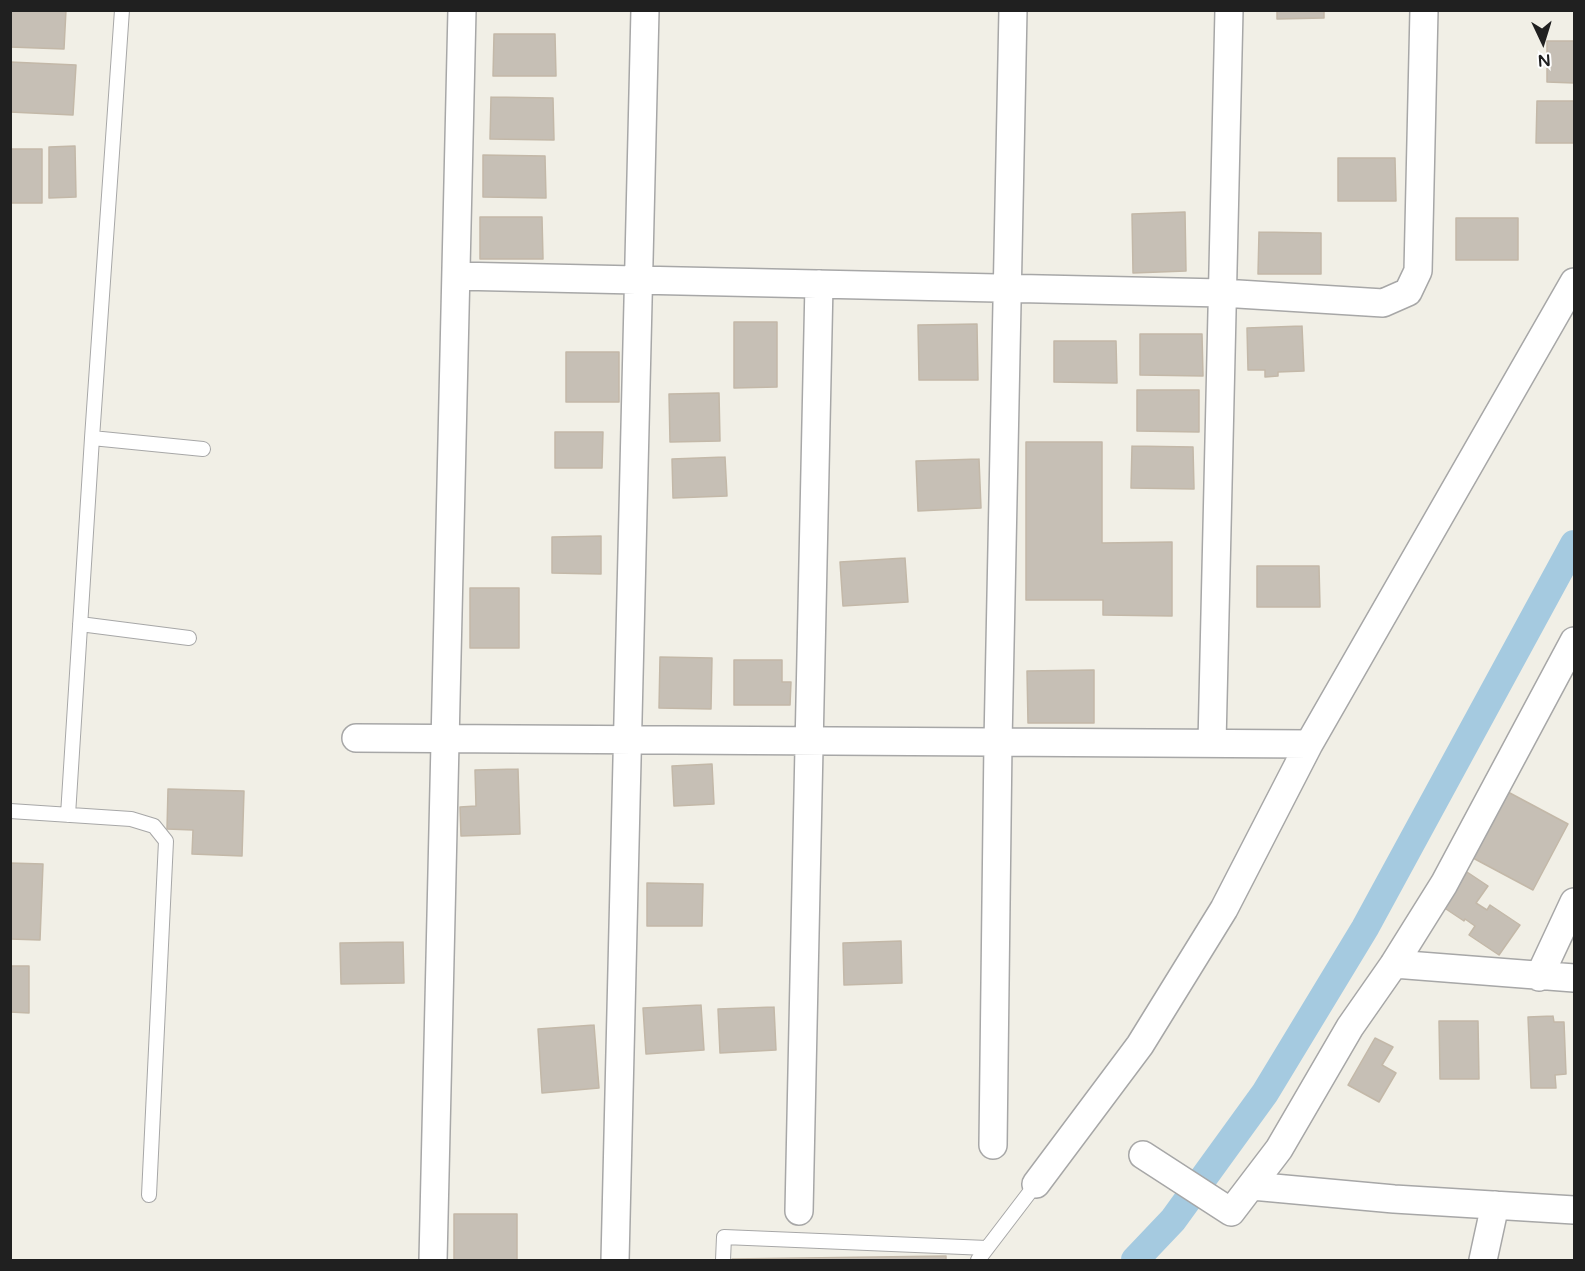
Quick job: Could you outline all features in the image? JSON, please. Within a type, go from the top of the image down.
[{"type":"street","points":[[434,1260],[462,10]]},
{"type":"street","points":[[615,1260],[645,10]]},
{"type":"street","points":[[993,1145],[998,742],[1013,10]]},
{"type":"street","points":[[1212,743],[1228,10]]},
{"type":"street","points":[[456,276],[1222,293],[1383,303],[1408,292],[1418,271],[1424,10]]},
{"type":"street","points":[[1036,1184],[1140,1045],[1218,918],[1309,744],[1575,282]]},
{"type":"street","points":[[799,1211],[819,284]]},
{"type":"street","points":[[1149,1159],[1231,1212],[1279,1149],[1350,1027],[1394,964],[1444,884],[1575,641]]},
{"type":"street","points":[[356,738],[1309,744]]},
{"type":"street","points":[[1539,977],[1575,903]]},
{"type":"street","points":[[1394,964],[1575,978]]},
{"type":"street","points":[[1252,1186],[1394,1199],[1575,1210]]},
{"type":"street","points":[[1483,1260],[1495,1205]]},
{"type":"lane","points":[[68,815],[122,10]]},
{"type":"lane","points":[[92,438],[202,449]]},
{"type":"lane","points":[[80,624],[189,638]]},
{"type":"lane","points":[[10,811],[131,819],[154,826],[166,841],[149,1195]]},
{"type":"lane","points":[[978,1260],[1036,1184]]},
{"type":"lane","points":[[723,1260],[724,1237],[987,1248]]},
{"type":"building","points":[[10,10],[66,10],[64,49],[10,47]]},
{"type":"building","points":[[1277,10],[1324,10],[1324,18],[1277,19]]},
{"type":"building","points":[[494,34],[555,34],[556,76],[493,76]]},
{"type":"building","points":[[1547,41],[1574,41],[1574,83],[1547,82]]},
{"type":"building","points":[[10,62],[76,65],[73,115],[10,112]]},
{"type":"building","points":[[491,97],[553,98],[554,140],[490,139]]},
{"type":"building","points":[[1537,101],[1574,101],[1574,143],[1536,143]]},
{"type":"building","points":[[75,146],[76,197],[49,198],[49,147]]},
{"type":"building","points":[[10,149],[42,149],[42,203],[10,203]]},
{"type":"building","points":[[483,155],[545,156],[546,198],[483,197]]},
{"type":"building","points":[[1338,158],[1395,158],[1396,201],[1338,201]]},
{"type":"building","points":[[1185,212],[1186,271],[1133,273],[1132,214]]},
{"type":"building","points":[[480,217],[542,217],[543,259],[480,259]]},
{"type":"building","points":[[1456,218],[1518,218],[1518,260],[1456,260]]},
{"type":"building","points":[[1259,232],[1321,233],[1321,274],[1258,274]]},
{"type":"building","points":[[734,322],[777,322],[777,387],[734,388]]},
{"type":"building","points":[[977,324],[978,380],[919,380],[918,325]]},
{"type":"building","points":[[1302,326],[1304,371],[1278,372],[1278,376],[1265,377],[1265,370],[1248,370],[1247,328]]},
{"type":"building","points":[[1140,334],[1202,334],[1203,376],[1140,375]]},
{"type":"building","points":[[1054,341],[1116,341],[1117,383],[1054,382]]},
{"type":"building","points":[[566,352],[619,352],[619,402],[566,402]]},
{"type":"building","points":[[1137,390],[1199,390],[1199,432],[1137,431]]},
{"type":"building","points":[[719,393],[720,441],[670,442],[669,394]]},
{"type":"building","points":[[555,432],[603,432],[602,468],[555,468]]},
{"type":"building","points":[[1026,442],[1102,442],[1102,543],[1172,542],[1172,616],[1103,615],[1103,600],[1026,600]]},
{"type":"building","points":[[1132,446],[1193,447],[1194,489],[1131,488]]},
{"type":"building","points":[[725,457],[727,496],[673,498],[672,459]]},
{"type":"building","points":[[979,459],[981,508],[918,511],[916,461]]},
{"type":"building","points":[[601,536],[601,574],[552,573],[552,537]]},
{"type":"building","points":[[905,558],[908,602],[843,606],[840,562]]},
{"type":"building","points":[[1257,566],[1319,566],[1320,607],[1257,607]]},
{"type":"building","points":[[470,588],[519,588],[519,648],[470,648]]},
{"type":"building","points":[[660,657],[712,658],[711,709],[659,708]]},
{"type":"building","points":[[734,660],[782,660],[782,682],[791,682],[790,705],[734,705]]},
{"type":"building","points":[[1094,670],[1094,723],[1028,723],[1027,671]]},
{"type":"building","points":[[712,764],[714,804],[674,806],[672,766]]},
{"type":"building","points":[[518,769],[520,834],[461,836],[460,807],[476,806],[475,770]]},
{"type":"building","points":[[168,789],[244,791],[242,856],[192,854],[193,830],[167,829]]},
{"type":"building","points":[[1508,792],[1568,824],[1533,890],[1473,858]]},
{"type":"building","points":[[10,863],[43,864],[40,940],[10,939]]},
{"type":"building","points":[[1467,872],[1488,886],[1476,903],[1487,910],[1490,905],[1520,925],[1499,955],[1469,935],[1475,926],[1443,907]]},
{"type":"building","points":[[647,883],[703,884],[702,926],[647,926]]},
{"type":"building","points":[[901,941],[902,983],[844,985],[843,943]]},
{"type":"building","points":[[403,942],[404,983],[341,984],[340,943]]},
{"type":"building","points":[[10,966],[29,966],[29,1013],[10,1012]]},
{"type":"building","points":[[701,1005],[704,1050],[646,1054],[643,1008]]},
{"type":"building","points":[[774,1007],[776,1050],[720,1053],[718,1009]]},
{"type":"building","points":[[1553,1016],[1554,1022],[1564,1022],[1566,1074],[1555,1075],[1556,1088],[1531,1088],[1528,1017]]},
{"type":"building","points":[[1439,1021],[1478,1021],[1479,1079],[1440,1079]]},
{"type":"building","points":[[594,1025],[599,1088],[542,1093],[538,1029]]},
{"type":"building","points":[[1375,1038],[1393,1047],[1382,1065],[1396,1073],[1379,1102],[1348,1085]]},
{"type":"building","points":[[454,1214],[517,1214],[517,1260],[454,1260]]},
{"type":"building","points":[[946,1256],[946,1260],[732,1260],[732,1259]]},
{"type":"waterway","points":[[1135,1260],[1173,1220],[1265,1093],[1365,928],[1574,544]]}]
